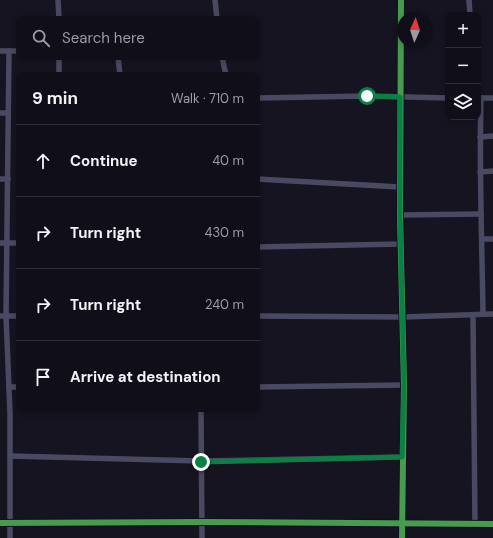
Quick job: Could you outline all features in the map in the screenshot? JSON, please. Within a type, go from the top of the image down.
[{"type":"street","points":[[58,0],[59,16]]},
{"type":"street","points":[[215,0],[217,16]]},
{"type":"street","points":[[401,0],[400,215],[404,385],[402,538]]},
{"type":"street","points":[[469,0],[470,12]]},
{"type":"street","points":[[0,51],[16,51]]},
{"type":"street","points":[[9,51],[8,243],[3,316],[9,387],[10,538]]},
{"type":"street","points":[[59,60],[59,72]]},
{"type":"street","points":[[118,60],[120,72]]},
{"type":"street","points":[[223,60],[225,72]]},
{"type":"street","points":[[260,98],[367,96],[445,98]]},
{"type":"street","points":[[481,98],[493,98]]},
{"type":"street","points":[[0,113],[8,113]]},
{"type":"street","points":[[480,120],[484,314]]},
{"type":"street","points":[[480,137],[493,136]]},
{"type":"street","points":[[480,172],[493,171]]},
{"type":"street","points":[[0,179],[8,179]]},
{"type":"street","points":[[260,179],[400,187]]},
{"type":"street","points":[[400,215],[481,214]]},
{"type":"street","points":[[482,239],[493,239]]},
{"type":"street","points":[[0,243],[16,243]]},
{"type":"street","points":[[260,247],[401,244]]},
{"type":"street","points":[[260,316],[403,317],[493,314]]},
{"type":"street","points":[[473,315],[475,524]]},
{"type":"street","points":[[3,316],[16,316]]},
{"type":"street","points":[[260,387],[404,385]]},
{"type":"street","points":[[9,387],[16,387]]},
{"type":"street","points":[[200,412],[202,538]]},
{"type":"street","points":[[10,456],[201,462],[402,457]]},
{"type":"street","points":[[0,523],[202,522],[493,524]]},
{"type":"cycle path","points":[[401,0],[400,215],[404,385],[402,538]]},
{"type":"cycle path","points":[[0,523],[202,522],[493,524]]},
{"type":"route","points":[[201,462],[402,457],[404,385],[400,215],[400,97],[367,96]]}]
